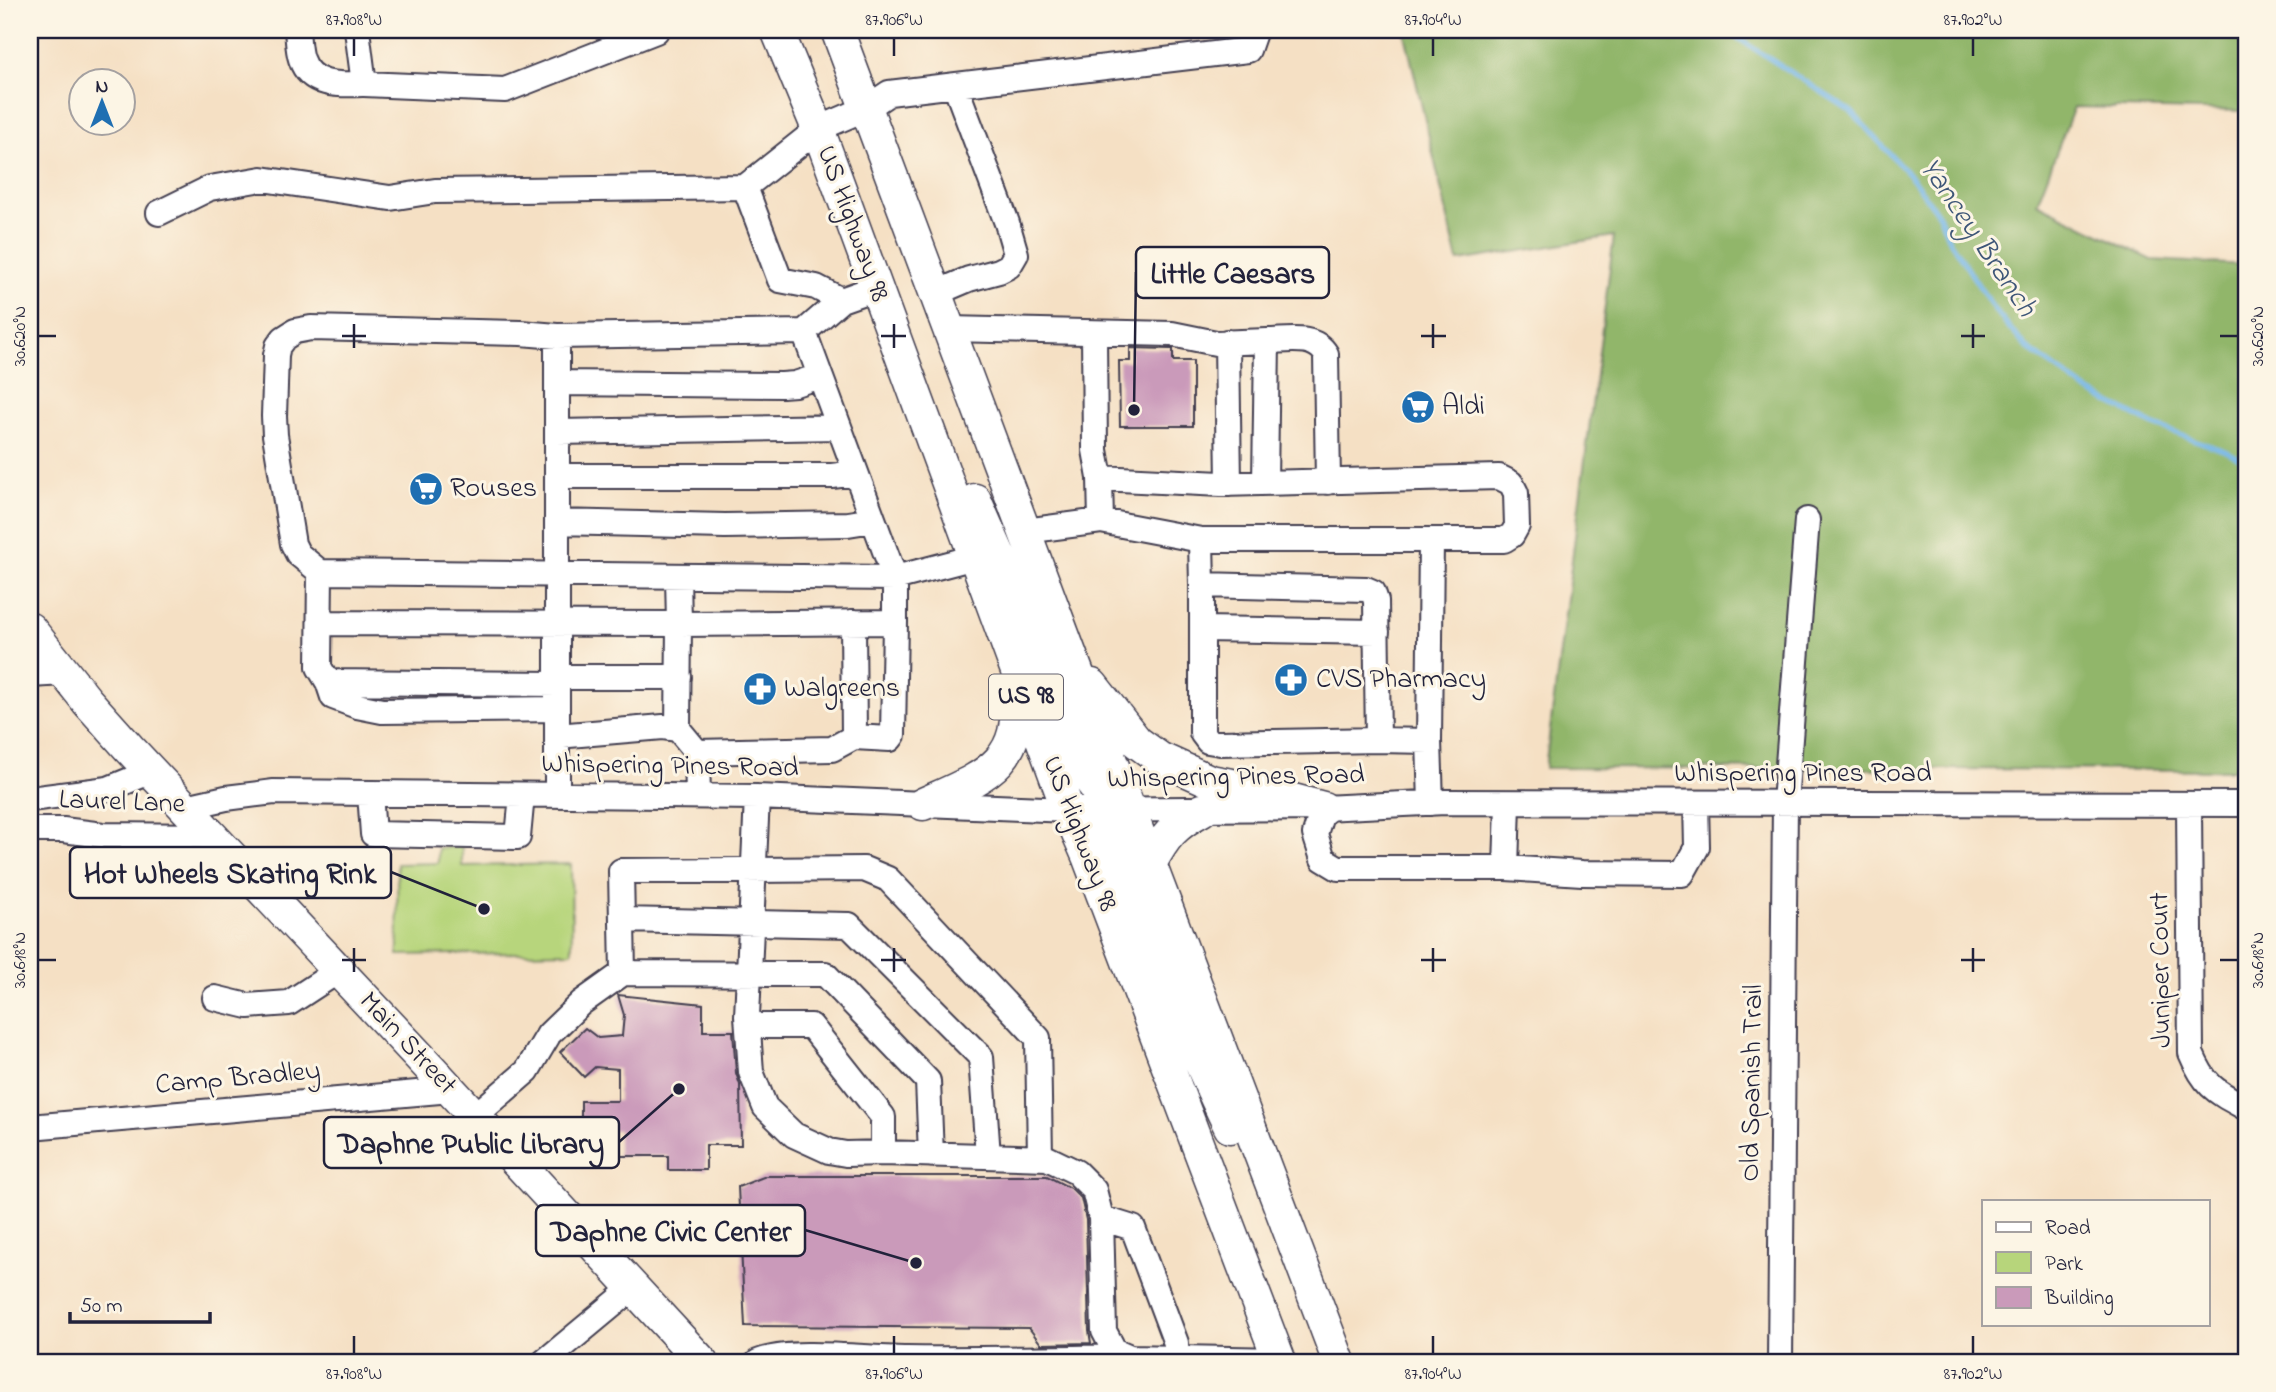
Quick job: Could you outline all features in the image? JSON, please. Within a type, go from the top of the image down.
[{"type":"main road","name":"US Highway 98","points":[[837,30],[1339,1362]]},
{"type":"main road","name":"US Highway 98","points":[[775,31],[818,129],[1068,810],[1088,856],[1280,1361]]},
{"type":"main road","points":[[911,386],[964,475],[1028,621],[1080,766],[1101,795],[1129,810]]},
{"type":"main road","name":"Main Street","points":[[30,628],[95,710],[702,1362]]},
{"type":"main road","points":[[923,804],[970,783],[991,769],[1014,737],[1018,715],[1009,650]]},
{"type":"main road","points":[[1073,661],[1137,742],[1159,758],[1210,781],[1323,808]]},
{"type":"main road","points":[[1068,810],[1091,818],[1106,831],[1117,848],[1171,995],[1202,1070],[1251,1172],[1298,1255]]},
{"type":"main road","points":[[1150,864],[1164,838],[1180,822],[1202,810]]},
{"type":"street","points":[[297,30],[301,59],[309,72],[320,82],[505,90],[618,37],[657,30]]},
{"type":"street","points":[[357,30],[365,84]]},
{"type":"street","points":[[159,213],[210,188],[262,178],[390,198],[435,191],[745,187],[818,129],[867,108],[889,93],[1248,50],[1255,30]]},
{"type":"street","points":[[936,293],[969,279],[999,271],[1009,266],[1016,254],[955,85]]},
{"type":"street","points":[[745,187],[780,280],[816,287],[841,300]]},
{"type":"street","points":[[875,288],[841,300],[804,332],[557,336],[311,328],[295,331],[284,338],[276,355],[274,416],[289,530],[298,554],[320,572],[895,578],[975,557]]},
{"type":"street","points":[[949,329],[1172,334],[1216,343],[1312,341],[1321,346],[1326,354],[1328,481]]},
{"type":"street","points":[[698,752],[832,749],[854,737],[883,740],[890,739],[893,735],[895,578],[804,332]]},
{"type":"street","points":[[1094,333],[1095,450],[1100,478],[1101,522]]},
{"type":"street","points":[[557,336],[557,795]]},
{"type":"street","points":[[1265,483],[1267,341]]},
{"type":"street","points":[[1227,342],[1229,484]]},
{"type":"street","points":[[557,383],[782,385],[820,376]]},
{"type":"street","points":[[557,432],[839,427]]},
{"type":"street","points":[[557,476],[832,476],[856,473]]},
{"type":"street","points":[[1024,531],[1101,522],[1201,540],[1504,540],[1512,535],[1517,526],[1516,493],[1511,483],[1499,477],[1229,484],[1100,478]]},
{"type":"street","points":[[557,522],[725,526],[848,524],[873,520]]},
{"type":"street","name":"Old Spanish Trail","points":[[1780,1362],[1785,803],[1807,520]]},
{"type":"street","points":[[1201,540],[1202,733],[1208,741],[1429,741]]},
{"type":"street","points":[[1431,540],[1431,803]]},
{"type":"street","points":[[320,572],[319,667],[333,697],[382,711],[557,709]]},
{"type":"street","points":[[678,576],[678,729]]},
{"type":"street","points":[[1202,585],[1366,589],[1373,592],[1376,601],[1378,740]]},
{"type":"street","points":[[853,622],[854,737]]},
{"type":"street","points":[[320,624],[895,622]]},
{"type":"street","points":[[1202,629],[1377,632]]},
{"type":"street","points":[[30,675],[65,673]]},
{"type":"street","points":[[328,682],[557,681],[679,677]]},
{"type":"street","points":[[557,736],[663,727],[678,729],[698,752],[698,796]]},
{"type":"street","points":[[30,799],[108,789],[152,771]]},
{"type":"street","name":"Whispering Pines Road","points":[[186,807],[226,798],[274,792],[757,797],[1068,810],[1323,808],[1431,803],[2246,804]]},
{"type":"street","points":[[370,793],[373,834],[518,837],[522,795]]},
{"type":"street","points":[[757,797],[747,1016],[751,1072],[765,1107],[794,1135],[829,1151],[846,1154],[1040,1157],[1076,1172],[1094,1190],[1101,1217],[1104,1331],[1114,1350],[1132,1357]]},
{"type":"street","points":[[1506,868],[1508,803]]},
{"type":"street","points":[[1323,808],[1315,834],[1323,859],[1338,868],[1506,868],[1582,873],[1682,874],[1697,846],[1696,803]]},
{"type":"street","name":"Juniper Court","points":[[2189,805],[2191,1053],[2199,1073],[2213,1090],[2246,1108]]},
{"type":"street","name":"Laurel Lane","points":[[30,830],[63,830],[103,835],[212,836]]},
{"type":"street","points":[[623,973],[621,871],[864,869],[888,879],[1038,1038],[1040,1157]]},
{"type":"street","points":[[622,920],[849,925],[981,1058],[988,1156]]},
{"type":"street","points":[[215,998],[248,1006],[289,1003],[338,971]]},
{"type":"street","points":[[475,1116],[527,1071],[548,1034],[581,1003],[623,973],[825,974],[928,1081],[931,1154]]},
{"type":"street","points":[[747,1016],[754,1026],[811,1026],[883,1117],[883,1153]]},
{"type":"street","name":"Camp Bradley","points":[[30,1127],[451,1090]]},
{"type":"street","points":[[1101,1217],[1133,1228],[1177,1343],[1177,1358]]},
{"type":"street","points":[[544,1362],[633,1288]]},
{"type":"street","points":[[758,1362],[801,1356],[905,1359],[1132,1357],[1280,1361]]},
{"type":"green space","points":[[1404,30],[2246,30],[2246,111],[2074,107],[2037,203],[2152,260],[2246,265],[2246,770],[1545,768],[1614,236],[1458,261]]},
{"type":"green space","points":[[462,847],[462,866],[571,864],[572,952],[398,955],[397,864],[438,863],[438,848]]},
{"type":"building","points":[[1130,348],[1173,349],[1173,361],[1193,361],[1193,426],[1120,426],[1119,361],[1130,361]]},
{"type":"building","points":[[618,995],[703,1004],[703,1031],[733,1031],[736,1073],[740,1085],[741,1145],[706,1145],[706,1170],[668,1170],[668,1156],[618,1156],[618,1130],[581,1130],[581,1101],[618,1101],[618,1069],[595,1067],[584,1077],[560,1052],[585,1028],[598,1038],[622,1036],[624,1015]]},
{"type":"building","points":[[766,1176],[1047,1176],[1072,1189],[1081,1198],[1086,1220],[1091,1343],[1041,1344],[1029,1328],[745,1326],[738,1187]]},
{"type":"waterway","name":"Yancey Branch","points":[[1725,30],[1851,111],[1913,179],[1940,217],[1948,238],[1995,311],[2026,347],[2086,390],[2153,425],[2228,452],[2246,462]]},
{"type":"place","name":"Aldi","points":[[1418,407]]},
{"type":"place","name":"Little Caesars","points":[[1134,410]]},
{"type":"place","name":"Rouses","points":[[426,489]]},
{"type":"place","name":"CVS Pharmacy","points":[[1291,680]]},
{"type":"place","name":"Walgreens","points":[[760,689]]},
{"type":"place","name":"Hot Wheels Skating Rink","points":[[484,909]]},
{"type":"place","name":"Daphne Public Library","points":[[679,1089]]},
{"type":"place","name":"Daphne Civic Center","points":[[916,1263]]}]
